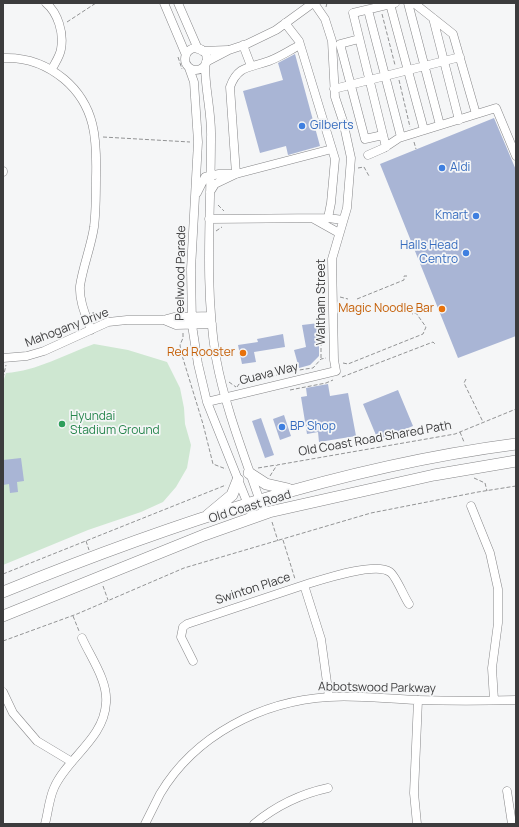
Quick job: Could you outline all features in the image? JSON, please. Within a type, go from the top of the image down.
[{"type":"highway","name":"Old Coast Road","points":[[3,592],[92,558],[205,518],[323,481],[433,456],[516,444]]},
{"type":"highway","name":"Old Coast Road","points":[[3,616],[259,515],[434,475],[516,461]]},
{"type":"highway","points":[[253,472],[266,484],[276,488],[293,490]]},
{"type":"highway","points":[[205,518],[232,495],[238,480]]},
{"type":"street","points":[[46,3],[53,8],[60,25],[62,50],[52,69]]},
{"type":"street","points":[[164,3],[186,55],[185,61],[189,68],[199,70],[229,50],[263,37],[286,23],[313,3]]},
{"type":"street","points":[[178,3],[200,50],[206,55],[206,64]]},
{"type":"street","name":"Waltham Street","points":[[313,3],[325,19],[332,41],[334,89],[350,150],[349,194],[332,259],[338,374]]},
{"type":"street","points":[[408,3],[440,125]]},
{"type":"street","points":[[414,3],[453,34],[476,114]]},
{"type":"street","points":[[386,147],[353,13],[392,4],[424,130]]},
{"type":"street","points":[[368,10],[401,137]]},
{"type":"street","points":[[433,18],[459,120]]},
{"type":"street","points":[[286,23],[300,45],[335,158],[331,203],[328,218]]},
{"type":"street","points":[[359,39],[340,44],[365,139],[383,135]]},
{"type":"street","points":[[243,45],[251,66]]},
{"type":"street","points":[[236,174],[230,86],[234,76],[246,67],[269,60],[300,45]]},
{"type":"street","points":[[186,55],[191,50],[229,50]]},
{"type":"street","points":[[3,58],[17,57],[52,69],[71,84],[84,101],[93,124],[96,137],[96,192],[94,227],[80,287],[81,299],[91,330]]},
{"type":"street","points":[[334,89],[460,57]]},
{"type":"street","name":"Peelwood Parade","points":[[206,64],[205,80],[212,136],[209,269],[216,358],[225,398],[253,472],[254,502]]},
{"type":"street","name":"Peelwood Parade","points":[[189,68],[194,82],[198,142],[191,321],[198,364],[207,402],[238,480],[254,502],[259,515]]},
{"type":"street","points":[[368,155],[386,147],[401,137],[496,108],[516,156]]},
{"type":"street","points":[[210,193],[215,184],[236,174],[332,149]]},
{"type":"street","points":[[195,199],[205,177],[226,173],[236,174]]},
{"type":"street","points":[[313,218],[339,233]]},
{"type":"street","points":[[209,219],[328,218],[343,220]]},
{"type":"street","name":"Mahogany Drive","points":[[6,360],[44,351],[108,322],[127,320],[163,320],[176,325],[191,321],[212,320]]},
{"type":"street","name":"Guava Way","points":[[207,402],[338,374]]},
{"type":"street","points":[[471,506],[490,553],[498,589],[498,623],[492,668],[494,700]]},
{"type":"street","points":[[300,586],[356,571],[386,570],[392,573],[408,604]]},
{"type":"street","name":"Swinton Place","points":[[193,661],[181,637],[183,627],[187,624],[300,586],[321,639],[329,696]]},
{"type":"street","points":[[45,824],[54,788],[72,762],[89,743],[101,722],[106,703],[102,679],[82,638]]},
{"type":"street","points":[[3,692],[13,713],[37,741],[72,762]]},
{"type":"street","name":"Abbotswood Parkway","points":[[145,824],[161,793],[187,760],[214,736],[248,716],[282,703],[329,696],[418,700],[516,700]]},
{"type":"street","points":[[417,824],[414,793],[418,700]]},
{"type":"street","points":[[254,824],[269,812],[286,802],[311,792],[328,788]]},
{"type":"street","points":[[507,791],[512,824]]},
{"type":"path","points":[[60,25],[70,21],[96,3]]},
{"type":"path","points":[[96,137],[192,142]]},
{"type":"path","points":[[357,299],[404,280],[404,276],[407,276]]},
{"type":"path","points":[[336,297],[348,298]]},
{"type":"path","points":[[412,314],[416,313],[426,327]]},
{"type":"path","points":[[321,323],[321,358]]},
{"type":"path","points":[[338,374],[433,342],[435,344]]},
{"type":"path","points":[[3,378],[6,360]]},
{"type":"path","points":[[290,390],[326,383],[335,379]]},
{"type":"path","points":[[466,379],[464,383],[484,422]]},
{"type":"path","name":"Old Coast Road Shared Path","points":[[253,472],[256,468],[455,434],[516,409]]},
{"type":"path","points":[[270,477],[277,465]]},
{"type":"path","points":[[3,641],[143,587],[184,568],[371,513],[516,486]]},
{"type":"path","points":[[3,574],[221,487]]},
{"type":"path","points":[[283,540],[300,586]]},
{"type":"path","points":[[72,615],[82,638]]},
{"type":"green space","points":[[94,344],[128,350],[167,362],[180,388],[184,408],[185,424],[191,445],[187,468],[176,487],[163,502],[141,512],[88,530],[3,565],[3,382],[6,373],[18,372],[40,366]]},
{"type":"building","points":[[295,54],[320,146],[288,155],[286,146],[260,153],[243,91],[283,80],[278,63]]},
{"type":"building","name":"Halls Head Centro","points":[[494,118],[516,170],[516,336],[458,358],[380,164]]},
{"type":"building","points":[[319,323],[319,356],[310,365],[299,368],[294,350],[306,347],[302,325]]},
{"type":"building","points":[[283,334],[285,347],[254,352],[256,362],[242,364],[238,345],[258,342],[257,339]]},
{"type":"building","points":[[328,384],[330,396],[348,393],[356,436],[319,442],[318,432],[307,434],[301,397],[307,396],[306,388]]},
{"type":"building","points":[[398,390],[413,426],[378,440],[363,404]]},
{"type":"building","name":"BP Shop","points":[[284,415],[291,436],[280,440],[273,419]]},
{"type":"building","points":[[261,418],[274,455],[265,458],[252,421]]},
{"type":"building","points":[[21,458],[24,481],[17,482],[18,492],[10,493],[9,484],[3,485],[3,460]]},
{"type":"place","name":"Gilberts","points":[[302,126]]},
{"type":"place","name":"Aldi","points":[[442,168]]},
{"type":"place","name":"Kmart","points":[[476,216]]},
{"type":"place","name":"Halls Head Centro","points":[[466,253]]},
{"type":"place","name":"Magic Noodle Bar","points":[[442,309]]},
{"type":"place","name":"Red Rooster","points":[[243,353]]},
{"type":"place","name":"Hyundai Stadium Ground","points":[[62,424]]},
{"type":"place","name":"BP Shop","points":[[282,427]]}]
